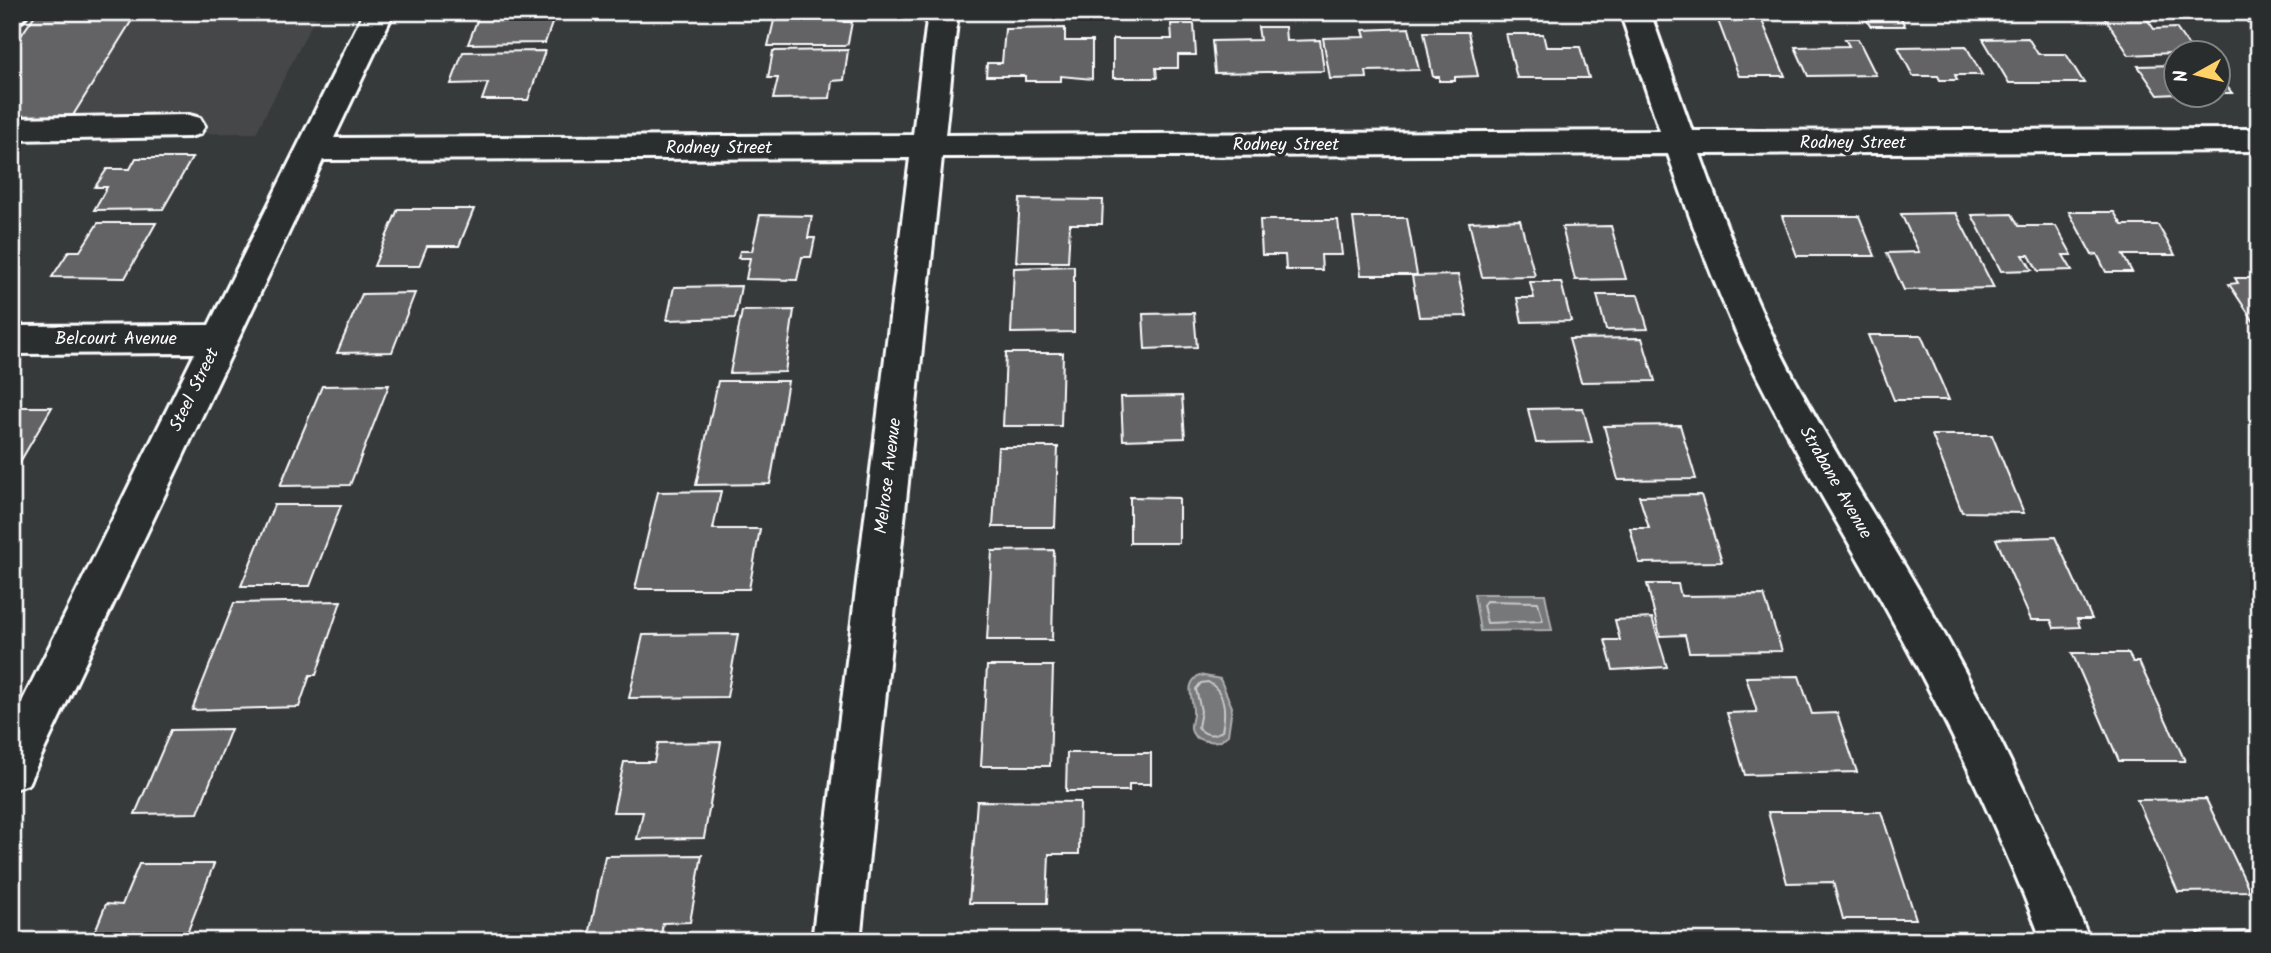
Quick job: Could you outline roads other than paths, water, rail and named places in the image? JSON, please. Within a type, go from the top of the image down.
[{"type":"street","name":"Steel Street","points":[[12,769],[379,12]]},
{"type":"street","name":"Melrose Avenue","points":[[836,941],[943,12]]},
{"type":"street","name":"Strabane Avenue","points":[[1635,12],[1723,261],[1764,354],[1816,453],[1912,617],[1968,723],[2011,811],[2066,941]]},
{"type":"street","points":[[12,129],[189,126]]},
{"type":"street","name":"Rodney Street","points":[[313,149],[2259,140]]},
{"type":"street","name":"Belcourt Avenue","points":[[12,340],[220,339]]},
{"type":"water","points":[[1474,594],[1545,594],[1552,630],[1480,631]]},
{"type":"water","points":[[1199,675],[1220,679],[1232,707],[1228,735],[1220,741],[1199,739],[1192,733],[1190,692],[1194,679]]}]
